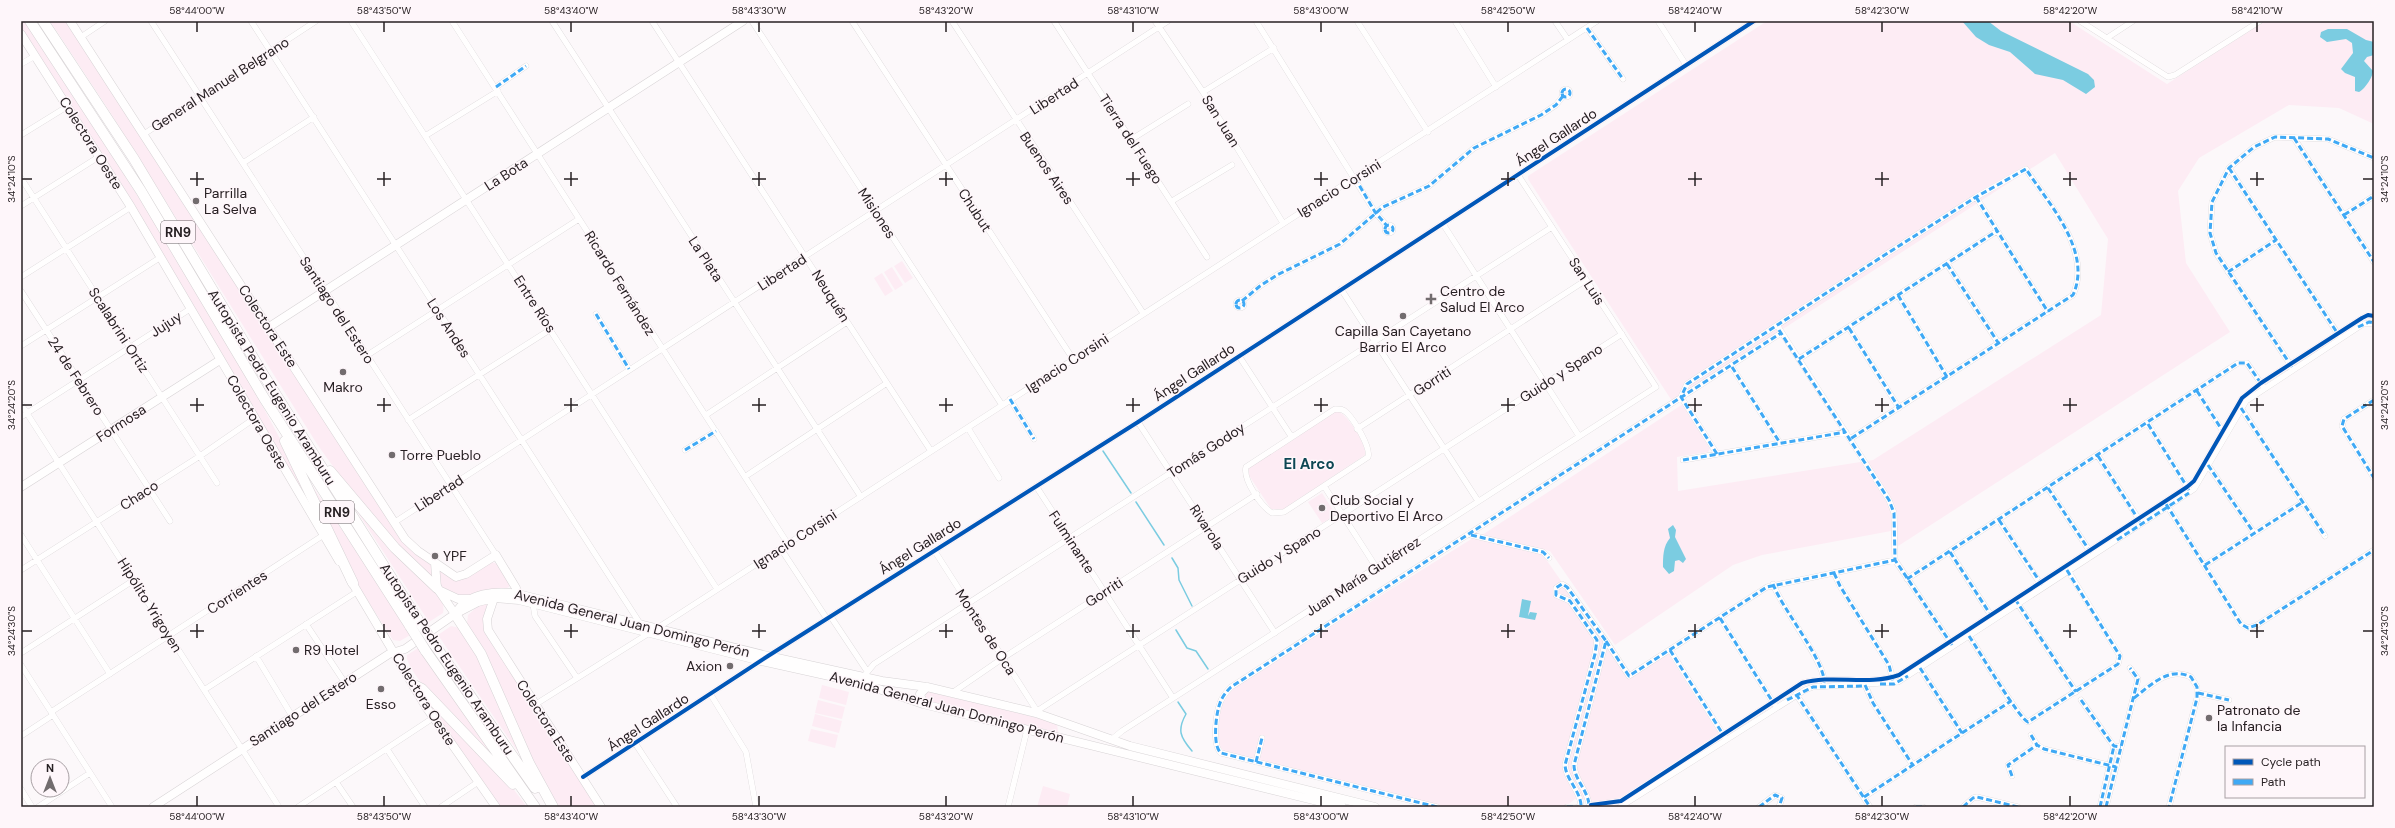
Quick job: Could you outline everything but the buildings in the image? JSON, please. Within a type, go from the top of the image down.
[{"type":"highway","name":"Autopista Pedro Eugenio Aramburu","points":[[30,21],[141,191],[264,398],[430,647],[534,807]]},
{"type":"highway","name":"Autopista Pedro Eugenio Aramburu","points":[[43,21],[134,159],[308,445],[414,623]]},
{"type":"highway","points":[[264,398],[355,587]]},
{"type":"highway","points":[[308,445],[395,548],[437,588]]},
{"type":"highway","points":[[455,614],[483,659],[529,763],[553,807]]},
{"type":"highway","name":"Autopista Pedro Eugenio Aramburu","points":[[430,647],[549,807]]},
{"type":"highway","points":[[414,686],[422,689],[515,787],[531,807]]},
{"type":"street","name":"Colectora Este","points":[[70,21],[409,543],[434,563],[456,577],[466,574],[496,555]]},
{"type":"street","points":[[81,37],[105,21]]},
{"type":"street","name":"Santiago del Estero","points":[[151,21],[244,163],[366,356],[496,555],[517,597]]},
{"type":"street","name":"Los Andes","points":[[251,21],[314,117],[395,246],[480,374],[641,625],[648,633]]},
{"type":"street","name":"General Manuel Belgrano","points":[[144,134],[316,21]]},
{"type":"street","name":"Entre Ríos","points":[[351,21],[551,329],[717,589]]},
{"type":"street","name":"Ricardo Fernández","points":[[452,21],[746,476],[788,544]]},
{"type":"street","name":"La Plata","points":[[552,21],[862,496]]},
{"type":"street","name":"Neuquén","points":[[652,21],[806,256],[931,452]]},
{"type":"street","name":"La Bota","points":[[268,327],[744,21]]},
{"type":"street","name":"Misiones","points":[[752,21],[1002,405]]},
{"type":"street","name":"Chubut","points":[[852,21],[1073,360]]},
{"type":"street","name":"Buenos Aires","points":[[952,21],[1143,313]]},
{"type":"street","name":"Tierra del Fuego","points":[[1054,21],[1132,139],[1207,257]]},
{"type":"street","name":"San Juan","points":[[1155,21],[1203,92],[1283,224]]},
{"type":"street","name":"Libertad","points":[[395,522],[629,368],[1016,121],[1168,21]]},
{"type":"street","points":[[1256,21],[1375,212],[1387,226]]},
{"type":"street","points":[[1356,21],[1428,132]]},
{"type":"street","points":[[1454,21],[1496,87]]},
{"type":"street","points":[[1555,21],[1568,40]]},
{"type":"street","name":"Ignacio Corsini","points":[[536,704],[781,549],[1143,313],[1428,132],[1598,21]]},
{"type":"street","points":[[1658,21],[1686,65]]},
{"type":"street","name":"Ángel Gallardo","points":[[582,777],[934,550],[1138,422],[1754,21]]},
{"type":"street","points":[[2080,21],[2168,77],[2175,75],[2257,22]]},
{"type":"street","points":[[2107,38],[2134,21]]},
{"type":"street","points":[[1587,28],[1624,79]]},
{"type":"street","name":"Colectora Oeste","points":[[21,34],[100,156],[131,207],[255,418],[322,536],[355,587],[433,718],[496,807]]},
{"type":"street","points":[[1203,92],[1274,48]]},
{"type":"street","points":[[21,64],[35,56]]},
{"type":"street","points":[[425,136],[497,89],[526,66]]},
{"type":"street","points":[[1242,301],[1260,286],[1277,275],[1340,244],[1375,212],[1429,186],[1466,153],[1541,116],[1556,105],[1563,96]]},
{"type":"street","points":[[1132,139],[1188,104]]},
{"type":"street","points":[[21,135],[68,106]]},
{"type":"street","points":[[244,163],[314,117]]},
{"type":"street","points":[[2292,367],[2216,253],[2210,233],[2212,202],[2229,168],[2243,154],[2275,137],[2334,140],[2374,158]]},
{"type":"street","points":[[2294,138],[2374,262]]},
{"type":"street","points":[[21,206],[100,156]]},
{"type":"street","points":[[1172,201],[1232,165]]},
{"type":"street","points":[[2229,168],[2338,334]]},
{"type":"street","points":[[1717,454],[1682,399],[1682,394],[1687,384],[1976,197],[2026,169],[2069,236],[2077,258],[2075,290],[2068,299],[1850,439]]},
{"type":"street","name":"San Luis","points":[[1518,175],[1656,387]]},
{"type":"street","name":"Scalabrini Ortiz","points":[[21,178],[217,483]]},
{"type":"street","points":[[2344,215],[2374,196]]},
{"type":"street","points":[[1976,197],[2048,312]]},
{"type":"street","points":[[21,277],[131,207]]},
{"type":"street","points":[[366,356],[579,218]]},
{"type":"street","points":[[1442,224],[1579,436]]},
{"type":"street","name":"Tomás Godoy","points":[[865,674],[874,664],[1552,227]]},
{"type":"street","points":[[1799,359],[1997,232]]},
{"type":"street","points":[[2228,272],[2276,240]]},
{"type":"street","points":[[21,346],[161,257]]},
{"type":"street","points":[[1947,264],[1999,344]]},
{"type":"street","name":"Gorriti","points":[[1357,429],[1410,396],[1586,280]]},
{"type":"street","points":[[1341,289],[1478,502]]},
{"type":"street","name":"24 de Febrero","points":[[21,291],[170,521]]},
{"type":"street","points":[[1898,295],[1948,377]]},
{"type":"street","name":"Jujuy","points":[[21,417],[190,309]]},
{"type":"street","points":[[596,314],[629,368]]},
{"type":"street","points":[[2189,490],[2222,430],[2242,398],[2292,367],[2372,322],[2373,314],[2362,318],[2292,367]]},
{"type":"street","points":[[706,415],[777,367],[848,322]]},
{"type":"street","points":[[1777,325],[1892,507],[1895,560],[1951,644]]},
{"type":"street","points":[[1849,328],[1899,408]]},
{"type":"street","points":[[408,420],[551,329]]},
{"type":"street","points":[[1437,807],[1221,753],[1217,748],[1218,708],[1231,687],[1732,367],[1781,333]]},
{"type":"street","name":"Guido y Spano","points":[[1037,712],[1622,334]]},
{"type":"street","points":[[1240,356],[1291,436]]},
{"type":"street","name":"Formosa","points":[[21,487],[220,360]]},
{"type":"street","points":[[1907,579],[2148,424],[2238,363],[2246,363],[2262,386]]},
{"type":"street","points":[[1732,367],[1780,443]]},
{"type":"street","points":[[746,476],[887,383]]},
{"type":"street","points":[[1620,807],[1726,739],[1802,683],[1825,680],[1893,680],[2189,490],[2208,465],[2241,408],[2262,386]]},
{"type":"street","name":"Juan María Gutiérrez","points":[[1111,740],[1122,731],[1656,387]]},
{"type":"street","points":[[2197,391],[2222,430]]},
{"type":"street","points":[[1010,399],[1034,439]]},
{"type":"street","points":[[2374,400],[2344,419],[2342,426],[2374,476]]},
{"type":"street","name":"Hipólito Yrigoyen","points":[[21,404],[280,807]]},
{"type":"street","points":[[2241,408],[2325,536]]},
{"type":"street","points":[[1335,409],[1342,409],[1347,413],[1357,429],[1368,445],[1368,457],[1324,486],[1277,514],[1269,511],[1247,478],[1246,467],[1291,436],[1335,409]]},
{"type":"street","name":"Chaco","points":[[21,570],[200,456],[255,418]]},
{"type":"street","name":"Rivarola","points":[[1138,422],[1274,633]]},
{"type":"street","points":[[2148,424],[2189,490]]},
{"type":"street","points":[[968,428],[999,478]]},
{"type":"street","points":[[685,450],[716,431]]},
{"type":"street","points":[[1683,460],[1846,432]]},
{"type":"street","points":[[2098,456],[2140,522]]},
{"type":"street","points":[[2208,465],[2254,533]]},
{"type":"street","name":"Fulminante","points":[[1036,486],[1173,698]]},
{"type":"street","points":[[1324,486],[1376,567]]},
{"type":"street","points":[[2048,488],[2091,553]]},
{"type":"street","name":"Gorriti","points":[[952,693],[1003,658],[1257,494]]},
{"type":"street","points":[[2205,565],[2302,502]]},
{"type":"street","points":[[2166,505],[2241,624],[2248,628],[2257,625],[2374,550]]},
{"type":"street","points":[[1999,520],[2042,585]]},
{"type":"street","points":[[21,535],[110,674]]},
{"type":"street","points":[[1470,535],[1543,552],[1550,558]]},
{"type":"street","name":"Corrientes","points":[[21,736],[110,674],[322,536]]},
{"type":"street","points":[[781,549],[829,618],[865,674]]},
{"type":"street","name":"Montes de Oca","points":[[934,550],[1037,712]]},
{"type":"street","points":[[1950,552],[1992,617]]},
{"type":"street","points":[[1578,806],[1580,798],[1569,778],[1565,765],[1595,654],[1597,640],[1570,601],[1565,598],[1558,597],[1556,592],[1557,586],[1562,584],[1567,587],[1629,676],[1772,584],[1895,560]]},
{"type":"street","points":[[434,563],[437,588],[455,614]]},
{"type":"street","points":[[1969,636],[2011,701],[2024,719],[2028,722],[2118,664],[2120,659],[2067,569]]},
{"type":"street","points":[[1834,573],[1840,586],[1889,665],[1893,680]]},
{"type":"street","points":[[21,653],[134,580]]},
{"type":"street","points":[[1772,584],[1782,604],[1822,668],[1825,680],[1824,687]]},
{"type":"street","points":[[204,690],[306,624],[355,587]]},
{"type":"street","points":[[437,588],[447,595],[458,599],[476,597]]},
{"type":"street","name":"Colectora Este","points":[[495,596],[487,619],[488,629],[491,635],[601,807]]},
{"type":"street","name":"Avenida General Juan Domingo Perón","points":[[455,614],[478,602],[495,596]]},
{"type":"street","name":"Avenida General Juan Domingo Perón","points":[[455,614],[459,608],[476,597],[517,597],[768,656],[928,687],[1037,712],[1111,740],[1375,807]]},
{"type":"street","name":"Avenida General Juan Domingo Perón","points":[[517,597],[533,604],[648,633],[761,661],[862,683],[923,704],[1056,736],[1322,805],[1342,807]]},
{"type":"street","points":[[2016,602],[2076,692]]},
{"type":"street","points":[[533,604],[535,616],[577,678]]},
{"type":"street","name":"Santiago del Estero","points":[[153,807],[344,683],[394,652],[405,649],[455,614]]},
{"type":"street","points":[[1567,807],[1591,805],[1608,806],[1621,801],[1723,734],[1774,704],[1813,687],[1865,686],[1893,680],[1920,668],[1951,644],[1969,636],[1992,617]]},
{"type":"street","points":[[1720,618],[1774,704]]},
{"type":"street","points":[[306,624],[344,683]]},
{"type":"street","points":[[1591,805],[1588,795],[1574,770],[1574,764],[1606,641]]},
{"type":"street","points":[[1670,650],[1726,739]]},
{"type":"street","points":[[256,656],[292,716]]},
{"type":"street","points":[[21,665],[112,807]]},
{"type":"street","points":[[1920,668],[1962,733]]},
{"type":"street","points":[[2130,668],[2138,679],[2149,686]]},
{"type":"street","points":[[2134,698],[2168,674],[2176,672],[2191,677],[2195,682],[2198,693],[2169,807]]},
{"type":"street","points":[[2100,807],[2113,766],[2121,748],[2138,679]]},
{"type":"street","points":[[1865,686],[1873,703],[1912,764]]},
{"type":"street","points":[[923,704],[920,694],[928,687]]},
{"type":"street","points":[[2198,693],[2229,700]]},
{"type":"street","points":[[1796,694],[1870,807]]},
{"type":"street","points":[[711,695],[746,752],[756,807]]},
{"type":"street","points":[[2082,700],[2114,746],[2113,766],[2106,807]]},
{"type":"street","points":[[1864,797],[1912,764],[2011,701]]},
{"type":"street","points":[[298,807],[433,718]]},
{"type":"street","points":[[1056,736],[1063,732],[1060,720]]},
{"type":"street","points":[[1008,807],[1027,730]]},
{"type":"street","points":[[2031,735],[2037,745],[2044,749],[2113,766]]},
{"type":"street","points":[[1256,762],[1262,738]]},
{"type":"street","points":[[635,743],[677,807]]},
{"type":"street","points":[[2012,776],[2008,765],[2037,745]]},
{"type":"street","points":[[2114,746],[2121,748]]},
{"type":"street","points":[[387,748],[425,807]]},
{"type":"street","points":[[38,807],[90,773]]},
{"type":"street","points":[[336,782],[353,807]]},
{"type":"street","points":[[441,807],[478,782]]},
{"type":"street","points":[[21,789],[32,807]]},
{"type":"street","points":[[1759,807],[1775,795],[1782,798],[1779,807]]},
{"type":"street","points":[[1963,807],[1973,798],[1977,797],[2018,807]]},
{"type":"street","points":[[1916,807],[1923,807]]},
{"type":"shaded area","points":[[21,21],[24,21],[81,108],[193,285],[271,421],[343,563],[61,90],[21,30]]},
{"type":"shaded area","points":[[50,21],[67,21],[404,543],[431,565],[435,581],[402,549],[372,516],[317,444],[110,112]]},
{"type":"shaded area","points":[[1767,21],[2069,21],[2167,84],[2265,21],[2374,21],[2374,124],[2339,108],[2289,105],[2199,158],[2178,191],[2186,263],[2230,332],[1892,550],[1891,531],[1762,555],[1733,565],[1615,645],[1550,551],[1482,535],[1683,404],[1711,447],[1708,452],[1677,457],[1678,491],[1873,460],[2101,315],[2108,239],[2055,153],[1672,401],[1528,179],[1528,176]]},
{"type":"shaded area","points":[[902,261],[913,278],[905,283],[894,266]]},
{"type":"shaded area","points":[[892,267],[903,285],[895,290],[884,272]]},
{"type":"shaded area","points":[[882,273],[893,291],[885,296],[874,278]]},
{"type":"shaded area","points":[[1337,411],[1346,417],[1356,430],[1363,445],[1365,455],[1284,509],[1271,509],[1248,474],[1248,467],[1329,414]]},
{"type":"shaded area","points":[[311,484],[412,634],[400,641],[393,640],[362,592],[310,485]]},
{"type":"shaded area","points":[[343,490],[429,584],[442,601],[444,609],[443,613],[429,622]]},
{"type":"shaded area","name":"Club Social y Deportivo El Arco","points":[[1322,493],[1336,515],[1322,523],[1308,502]]},
{"type":"shaded area","points":[[1473,538],[1543,555],[1629,678],[1668,653],[1719,733],[1620,798],[1607,802],[1575,799],[1565,807],[1445,807],[1224,751],[1221,748],[1218,732],[1219,716],[1225,700],[1234,687]]},
{"type":"shaded area","points":[[492,562],[497,564],[510,584],[509,587],[503,590],[476,596],[466,596],[449,593],[441,586],[440,571],[457,581]]},
{"type":"shaded area","points":[[486,603],[488,606],[484,622],[597,807],[559,807],[549,793],[467,624],[468,615],[480,604]]},
{"type":"shaded area","points":[[451,626],[460,628],[479,656],[524,761],[438,635]]},
{"type":"shaded area","points":[[420,647],[498,763],[445,710],[417,677],[409,664],[407,655]]},
{"type":"shaded area","points":[[822,685],[849,692],[846,705],[819,698]]},
{"type":"shaded area","points":[[931,691],[1057,723],[1058,732],[1056,733],[925,700],[926,694]]},
{"type":"shaded area","points":[[425,699],[506,779],[527,807],[500,807]]},
{"type":"shaded area","points":[[818,700],[845,707],[842,719],[815,713]]},
{"type":"shaded area","points":[[815,714],[842,721],[839,733],[812,726]]},
{"type":"shaded area","points":[[811,729],[838,735],[835,748],[808,741]]},
{"type":"shaded area","points":[[1043,786],[1070,794],[1067,807],[1037,807]]},
{"type":"water","points":[[1962,21],[1988,21],[2001,31],[2088,74],[2094,80],[2095,87],[2086,94],[2063,80],[2035,74],[2010,52],[1989,45],[1976,37]]},
{"type":"water","points":[[2328,29],[2347,29],[2366,40],[2374,42],[2374,55],[2367,57],[2364,61],[2373,71],[2373,74],[2366,86],[2359,92],[2355,91],[2355,77],[2345,73],[2341,69],[2353,53],[2352,43],[2346,39],[2327,42],[2320,37],[2321,32]]},
{"type":"water","points":[[1673,525],[1676,530],[1675,537],[1686,559],[1683,563],[1679,560],[1675,561],[1674,571],[1669,574],[1663,567],[1663,556],[1666,544],[1670,538],[1668,529]]},
{"type":"water","points":[[1522,599],[1531,601],[1528,616],[1530,612],[1537,613],[1535,620],[1519,617]]},
{"type":"waterway","points":[[1103,451],[1131,493]]},
{"type":"waterway","points":[[1136,502],[1164,545]]},
{"type":"waterway","points":[[1172,558],[1178,568],[1179,580],[1192,606]]},
{"type":"waterway","points":[[1176,630],[1187,648],[1196,651],[1208,669]]},
{"type":"waterway","points":[[1178,702],[1186,714],[1181,725],[1182,737],[1192,751]]},
{"type":"marked path","points":[[1587,28],[1623,79]]},
{"type":"marked path","points":[[496,87],[526,66]]},
{"type":"marked path","points":[[1566,89],[1569,90],[1570,93],[1569,96],[1566,97],[1563,96],[1562,93],[1563,90],[1566,89]]},
{"type":"marked path","points":[[1242,301],[1260,286],[1277,275],[1340,244],[1383,207],[1429,186],[1474,148],[1541,115],[1556,105],[1563,96]]},
{"type":"marked path","points":[[2292,367],[2216,253],[2210,233],[2212,202],[2229,168],[2254,147],[2275,137],[2328,139],[2374,158]]},
{"type":"marked path","points":[[2294,138],[2374,262]]},
{"type":"marked path","points":[[2229,168],[2338,334]]},
{"type":"marked path","points":[[1717,454],[1681,397],[1687,384],[1976,197],[2026,169],[2056,212],[2073,245],[2077,262],[2078,278],[2073,295],[1850,439]]},
{"type":"marked path","points":[[1355,178],[1375,212],[1387,226]]},
{"type":"marked path","points":[[2344,215],[2374,196]]},
{"type":"marked path","points":[[1976,197],[2048,312]]},
{"type":"marked path","points":[[1389,225],[1392,226],[1393,229],[1392,232],[1389,233],[1386,232],[1385,229],[1386,226],[1389,225]]},
{"type":"marked path","points":[[1799,359],[1997,231]]},
{"type":"marked path","points":[[2228,272],[2276,240]]},
{"type":"marked path","points":[[1947,264],[1999,344]]},
{"type":"marked path","points":[[1898,295],[1947,377]]},
{"type":"marked path","points":[[1240,300],[1243,301],[1244,304],[1243,307],[1240,308],[1237,307],[1236,304],[1237,301],[1240,300]]},
{"type":"marked path","points":[[596,314],[629,369]]},
{"type":"marked path","points":[[2358,327],[2369,322],[2374,323]]},
{"type":"marked path","points":[[1849,328],[1899,408]]},
{"type":"marked path","points":[[1779,330],[1889,500],[1894,513],[1895,560],[1952,645]]},
{"type":"marked path","points":[[1437,807],[1221,753],[1216,744],[1216,729],[1217,714],[1222,699],[1231,687],[1781,333]]},
{"type":"marked path","points":[[1907,579],[2238,363],[2247,363],[2262,385]]},
{"type":"marked path","points":[[1732,367],[1780,443]]},
{"type":"marked path","points":[[2197,391],[2222,430]]},
{"type":"marked path","points":[[1010,399],[1034,439]]},
{"type":"marked path","points":[[2374,400],[2344,419],[2342,426],[2374,478]]},
{"type":"marked path","points":[[2241,408],[2325,536]]},
{"type":"marked path","points":[[2148,424],[2189,490]]},
{"type":"marked path","points":[[685,450],[716,431]]},
{"type":"marked path","points":[[1683,460],[1846,432]]},
{"type":"marked path","points":[[2098,456],[2140,522]]},
{"type":"marked path","points":[[2208,465],[2254,533]]},
{"type":"marked path","points":[[2048,488],[2091,553]]},
{"type":"marked path","points":[[2117,540],[2189,493]]},
{"type":"marked path","points":[[2205,565],[2303,502]]},
{"type":"marked path","points":[[2166,504],[2241,624],[2248,628],[2257,625],[2374,550]]},
{"type":"marked path","points":[[1999,520],[2042,585]]},
{"type":"marked path","points":[[1471,535],[1543,552],[1549,558]]},
{"type":"marked path","points":[[1950,552],[1992,617]]},
{"type":"marked path","points":[[1606,641],[1629,676],[1767,587],[1895,560]]},
{"type":"marked path","points":[[1969,636],[2016,709],[2028,722],[2118,664],[2120,656],[2065,567]]},
{"type":"marked path","points":[[1834,573],[1840,586],[1889,665],[1893,681]]},
{"type":"marked path","points":[[1581,805],[1565,765],[1595,654],[1597,640],[1570,601],[1556,595],[1556,588],[1562,584],[1567,587],[1606,641],[1574,765],[1576,775],[1586,794],[1589,804]]},
{"type":"marked path","points":[[1773,584],[1818,662],[1823,674],[1824,683]]},
{"type":"marked path","points":[[2015,599],[2076,692]]},
{"type":"marked path","points":[[1720,618],[1774,704]]},
{"type":"marked path","points":[[1670,650],[1724,736]]},
{"type":"marked path","points":[[1920,668],[1962,733]]},
{"type":"marked path","points":[[2106,807],[2138,679],[2130,668]]},
{"type":"marked path","points":[[2134,698],[2161,678],[2168,675],[2183,674],[2191,677],[2197,687],[2197,698],[2169,807]]},
{"type":"marked path","points":[[1880,684],[1894,684],[1908,676]]},
{"type":"marked path","points":[[1865,685],[1873,703],[1912,764]]},
{"type":"marked path","points":[[1787,700],[1813,687],[1864,686]]},
{"type":"marked path","points":[[2198,693],[2229,700]]},
{"type":"marked path","points":[[1796,694],[1870,807]]},
{"type":"marked path","points":[[2081,700],[2114,746],[2121,747]]},
{"type":"marked path","points":[[1864,797],[2011,701]]},
{"type":"marked path","points":[[2031,735],[2037,745],[2044,749],[2116,767]]},
{"type":"marked path","points":[[1256,762],[1262,738]]},
{"type":"marked path","points":[[2012,776],[2008,765],[2037,745]]},
{"type":"marked path","points":[[2100,807],[2114,746]]},
{"type":"marked path","points":[[1759,807],[1775,795],[1782,798],[1779,807]]},
{"type":"marked path","points":[[1963,807],[1973,798],[1977,797],[2018,807]]},
{"type":"marked path","points":[[1567,807],[1575,807]]},
{"type":"marked path","points":[[1916,807],[1923,807]]},
{"type":"cycle path","points":[[583,777],[768,656],[1138,422],[1754,21]]},
{"type":"cycle path","points":[[1591,805],[1621,801],[1802,683],[1826,680],[1875,680],[1899,675],[2187,487],[2194,481],[2242,398],[2261,383],[2362,318],[2368,315],[2374,316]]},
{"type":"place","name":"Parrilla La Selva","points":[[196,201]]},
{"type":"place","name":"Centro de Salud El Arco","points":[[1431,299]]},
{"type":"place","name":"Capilla San Cayetano Barrio El Arco","points":[[1403,316]]},
{"type":"place","name":"Makro","points":[[343,372]]},
{"type":"place","name":"Torre Pueblo","points":[[392,455]]},
{"type":"place","name":"Club Social y Deportivo El Arco","points":[[1322,508]]},
{"type":"place","name":"YPF","points":[[435,556]]},
{"type":"place","name":"R9 Hotel","points":[[296,650]]},
{"type":"place","name":"Axion","points":[[730,666]]},
{"type":"place","name":"Esso","points":[[381,689]]},
{"type":"place","name":"Patronato de la Infancia","points":[[2209,718]]},
{"type":"district","name":"El Arco","points":[[1309,464]]}]
